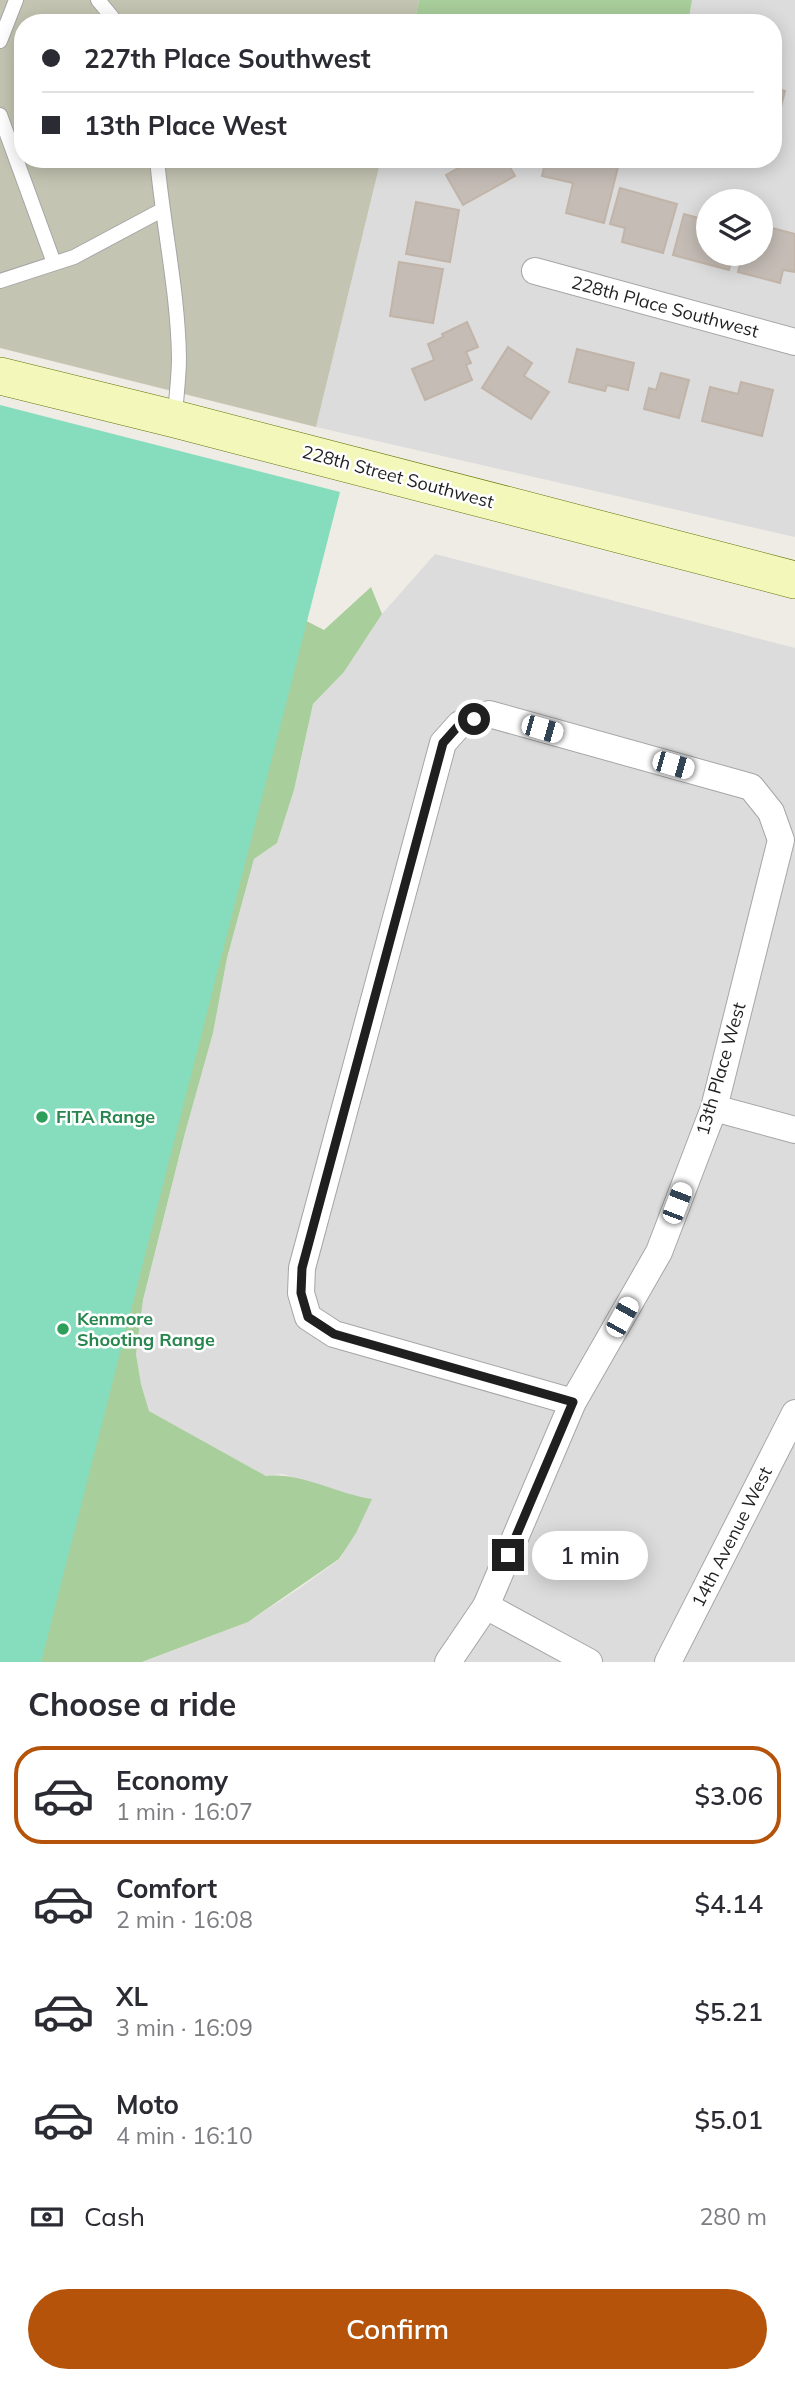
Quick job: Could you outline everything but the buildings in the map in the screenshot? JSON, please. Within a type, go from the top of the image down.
[{"type":"main road","name":"228th Street Southwest","points":[[0,376],[795,580]]},
{"type":"street","name":"228th Place Southwest","points":[[535,271],[795,342]]},
{"type":"street","name":"13th Place West","points":[[448,1662],[485,1606],[573,1402],[659,1252],[714,1108],[781,840],[771,812],[751,787],[489,714],[460,724],[443,743],[302,1268],[301,1293],[308,1317],[334,1334],[573,1402]]},
{"type":"street","points":[[714,1108],[795,1130]]},
{"type":"street","name":"14th Avenue West","points":[[668,1662],[795,1412]]},
{"type":"street","points":[[485,1606],[589,1662]]},
{"type":"lane","points":[[0,41],[16,0]]},
{"type":"lane","points":[[98,0],[110,14]]},
{"type":"lane","points":[[0,114],[14,153]]},
{"type":"lane","points":[[20,168],[54,263]]},
{"type":"lane","points":[[158,168],[177,314],[179,360],[174,419]]},
{"type":"lane","points":[[0,281],[74,257],[162,210]]},
{"type":"shaded area","points":[[0,0],[419,0],[416,14],[14,14],[14,168],[379,168],[316,427],[0,348]]},
{"type":"shaded area","points":[[692,0],[795,0],[795,537],[316,427],[379,168],[782,168],[782,14],[690,14]]},
{"type":"shaded area","points":[[435,554],[795,648],[795,1662],[143,1662],[248,1622],[297,1590],[340,1559],[371,1499],[282,1474],[266,1476],[149,1411],[136,1354],[143,1300],[213,1033],[227,958],[254,859],[277,843],[294,790],[313,704],[344,672],[382,614]]},
{"type":"green space","points":[[419,0],[692,0],[690,14],[416,14]]},
{"type":"green space","name":"Kenmore Shooting Range","points":[[0,405],[340,492],[41,1662],[0,1662]]},
{"type":"green space","points":[[371,587],[382,614],[344,672],[313,704],[294,790],[277,843],[254,859],[227,958],[213,1033],[143,1300],[136,1354],[149,1411],[266,1476],[306,1480],[372,1499],[356,1533],[339,1559],[248,1622],[142,1662],[0,1662],[281,608],[324,630]]},
{"type":"place","name":"FITA Range","points":[[42,1117]]},
{"type":"place","name":"Kenmore Shooting Range","points":[[63,1329]]},
{"type":"route","points":[[474,719],[460,724],[443,743],[302,1268],[301,1293],[308,1317],[334,1334],[573,1402],[508,1555]]}]
